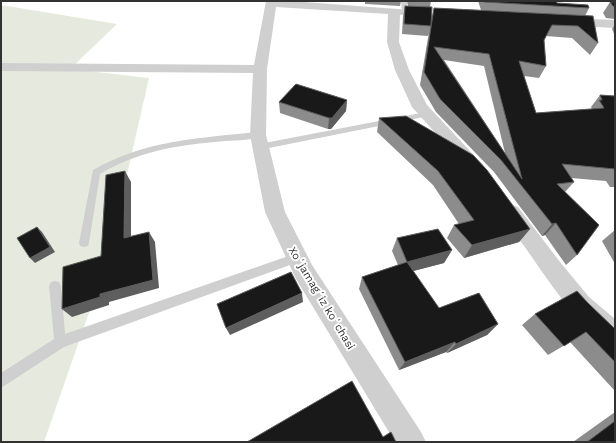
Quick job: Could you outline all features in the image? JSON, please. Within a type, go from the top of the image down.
[{"type":"street","points":[[271,2],[401,8],[418,13]]},
{"type":"street","name":"Xoʻjamagʻiz koʻchasi","points":[[271,2],[260,69],[259,141],[275,212],[297,258],[411,442]]},
{"type":"street","points":[[401,8],[393,42],[402,70],[420,106],[487,178]]},
{"type":"street","points":[[553,22],[615,24]]},
{"type":"street","points":[[1,66],[260,69]]},
{"type":"street","points":[[501,198],[552,270],[581,305],[615,335]]},
{"type":"lane","points":[[84,243],[96,172],[113,161],[166,145],[259,141],[426,114]]},
{"type":"lane","points":[[1,381],[60,342],[297,258]]},
{"type":"lane","points":[[55,286],[60,342]]},
{"type":"shaded area","points":[[1,5],[117,24],[70,69],[149,78],[108,258],[44,442],[1,442]]},
{"type":"building","points":[[556,1],[557,3],[588,5],[589,8],[484,2]]},
{"type":"building","points":[[610,2],[615,2],[615,7],[613,6]]},
{"type":"building","points":[[405,6],[432,7],[431,26],[404,24]]},
{"type":"building","points":[[434,8],[593,16],[598,43],[578,26],[552,25],[544,40],[546,66],[519,61],[536,113],[604,108],[599,100],[602,100],[600,95],[615,96],[615,169],[562,164],[574,182],[557,184],[599,225],[577,255],[556,223],[552,224],[501,160],[440,99],[424,72]],"holes":[[[434,47],[489,54],[522,179]]]},
{"type":"building","points":[[296,84],[347,100],[332,118],[279,102]]},
{"type":"building","points":[[406,116],[473,155],[487,170],[530,229],[472,245],[454,225],[474,220],[438,171],[379,118]]},
{"type":"building","points":[[125,171],[124,238],[149,232],[153,280],[100,294],[100,297],[62,309],[63,267],[101,256],[106,175]]},
{"type":"building","points":[[37,227],[50,247],[30,258],[17,238]]},
{"type":"building","points":[[438,229],[452,250],[407,262],[397,238]]},
{"type":"building","points":[[407,262],[439,308],[479,293],[498,324],[456,344],[455,342],[405,362],[362,277]]},
{"type":"building","points":[[291,272],[302,293],[226,328],[217,304]]},
{"type":"building","points":[[577,291],[615,329],[615,362],[586,332],[564,346],[535,314]]},
{"type":"building","points":[[352,381],[383,437],[391,432],[396,442],[247,442]]},
{"type":"building","points":[[615,421],[615,442],[587,442]]}]
